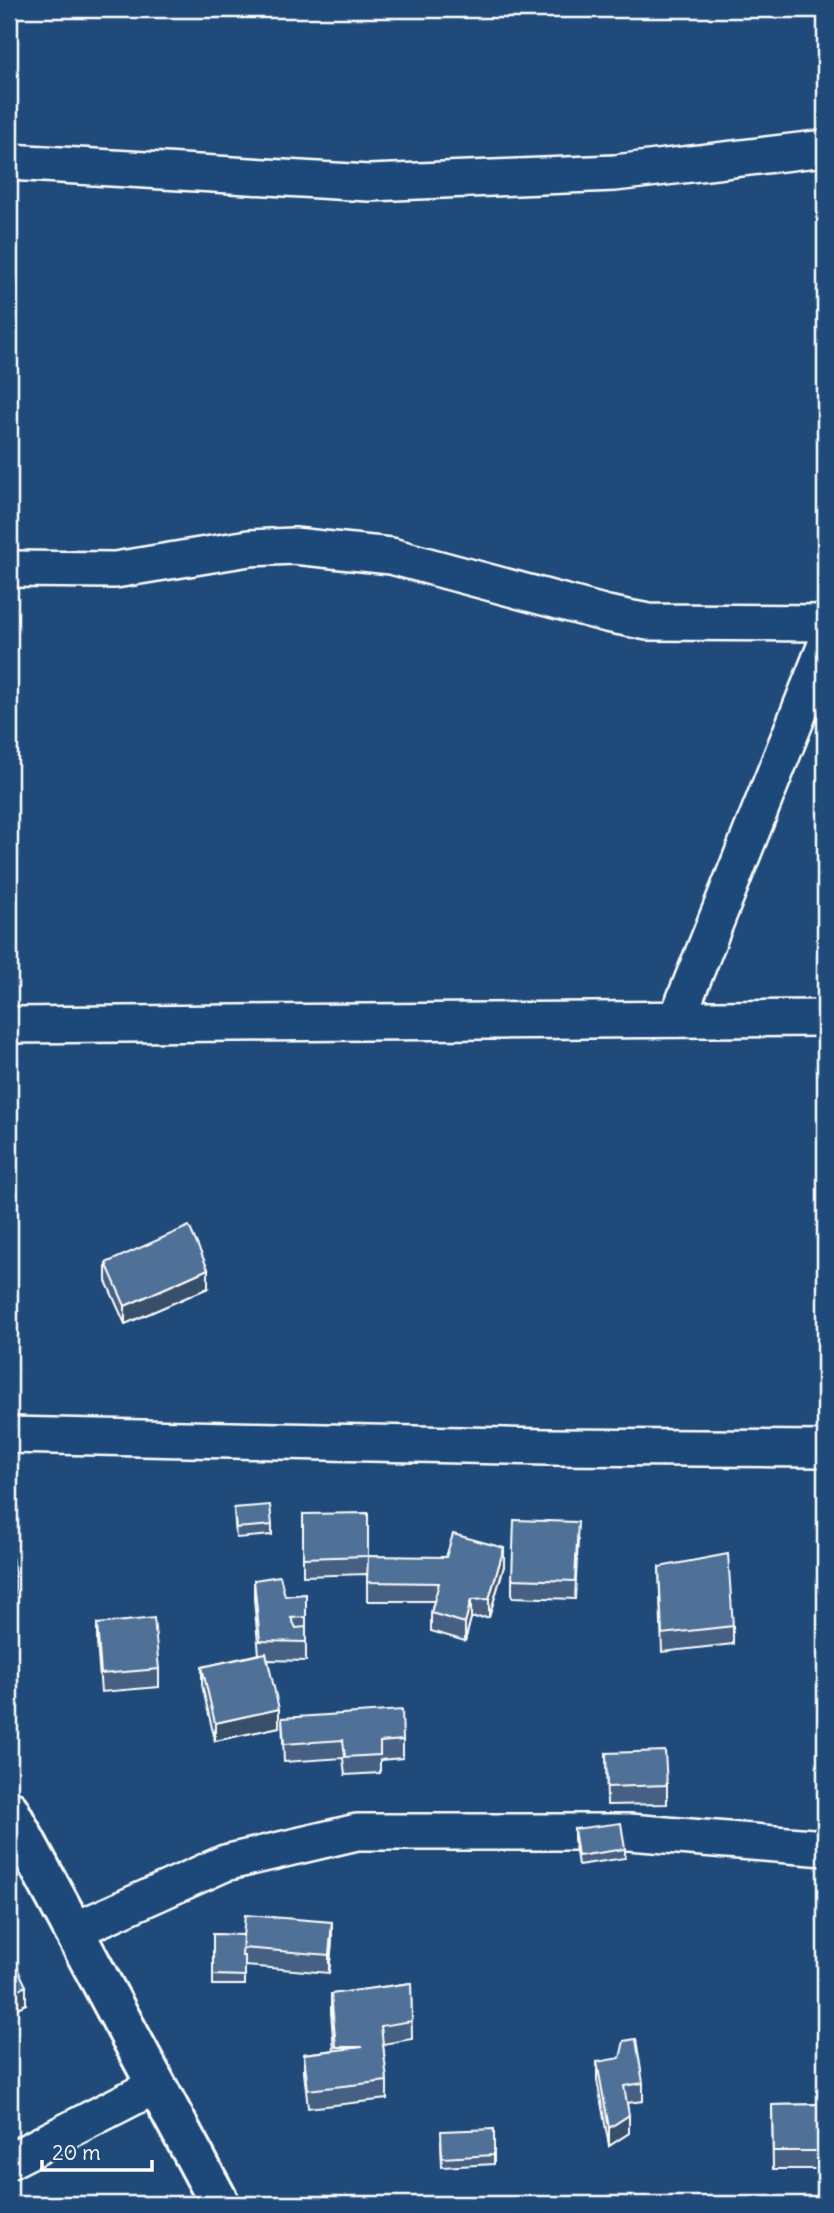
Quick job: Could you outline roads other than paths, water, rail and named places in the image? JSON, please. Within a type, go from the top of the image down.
[{"type":"street","points":[[9,162],[369,183],[615,173],[825,148]]},
{"type":"street","points":[[9,569],[115,570],[249,548],[294,546],[391,556],[607,614],[648,622],[825,623]]},
{"type":"street","points":[[677,1019],[825,647]]},
{"type":"street","points":[[9,1025],[825,1018]]},
{"type":"street","points":[[9,1435],[548,1447],[825,1449]]},
{"type":"street","points":[[9,1811],[220,2204]]},
{"type":"street","points":[[73,1931],[225,1863],[357,1832],[629,1832],[825,1848]]},
{"type":"street","points":[[9,2161],[156,2085]]}]
